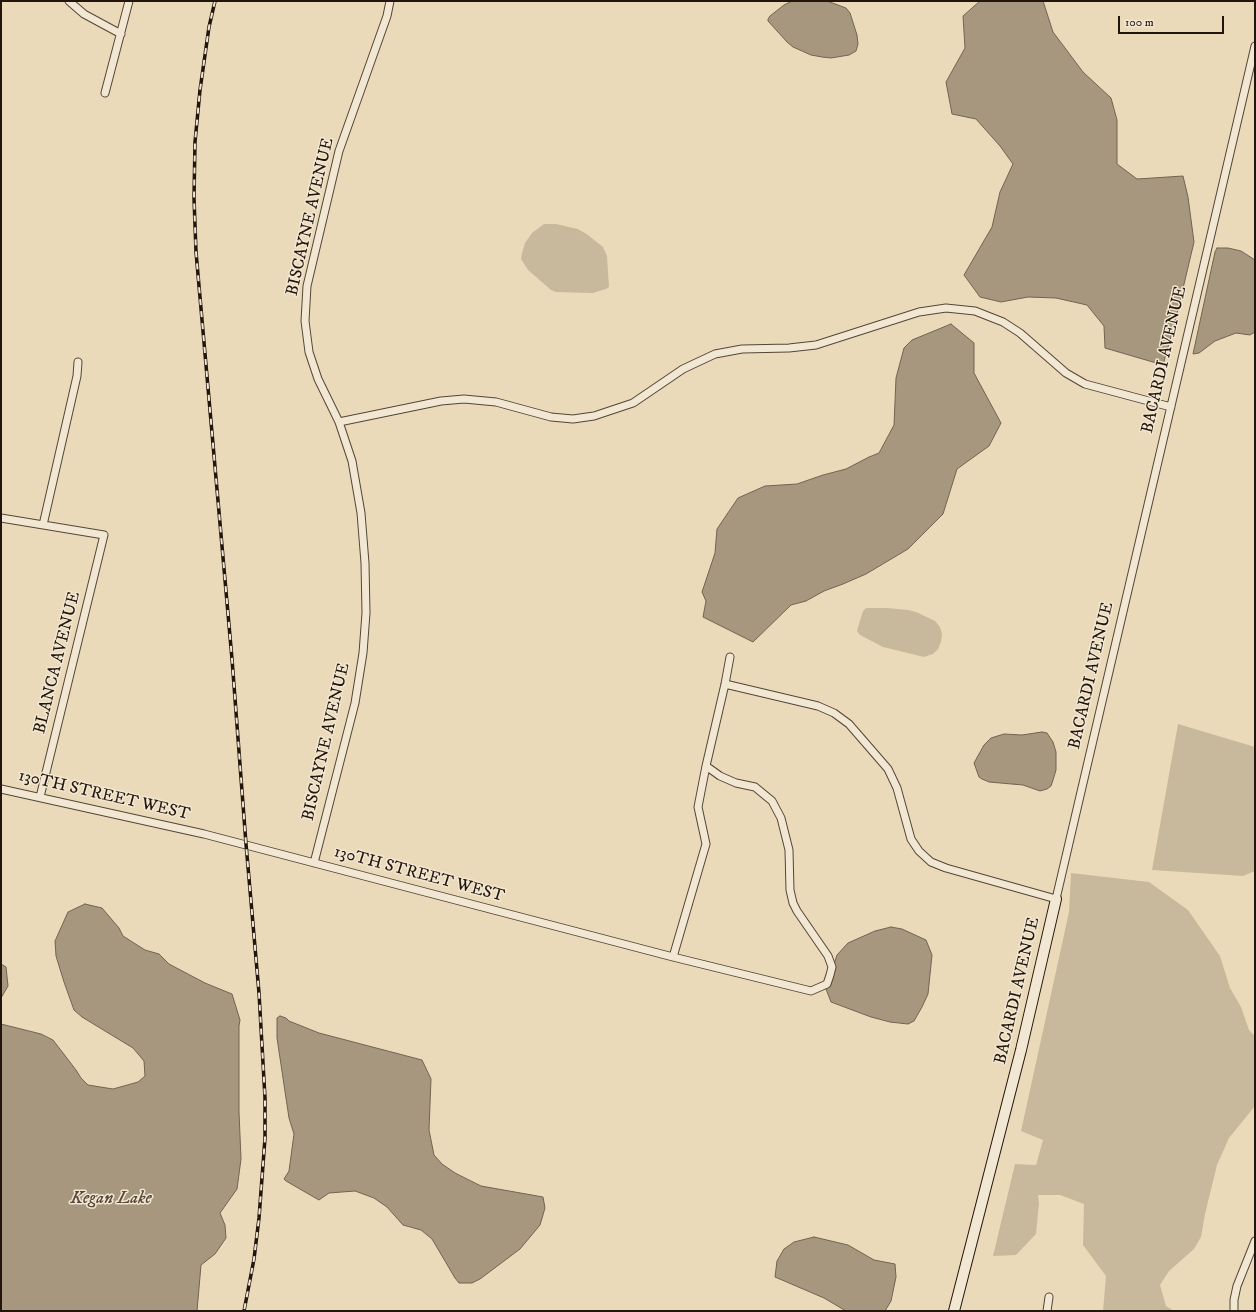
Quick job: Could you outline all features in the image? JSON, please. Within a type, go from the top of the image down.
[{"type":"street","points":[[69,1],[84,14],[121,34]]},
{"type":"street","points":[[105,93],[129,1]]},
{"type":"street","name":"BISCAYNE AVENUE","points":[[314,863],[355,703],[363,653],[366,613],[366,562],[361,512],[352,461],[339,422],[318,379],[309,352],[304,321],[307,286],[339,151],[387,16],[390,1]]},
{"type":"street","name":"BACARDI AVENUE","points":[[954,1311],[1026,1028],[1255,46]]},
{"type":"street","points":[[339,422],[441,402],[464,399],[496,402],[551,417],[572,419],[594,416],[632,403],[683,369],[715,354],[742,349],[789,348],[816,345],[919,312],[946,308],[975,312],[1003,322],[1020,333],[1066,373],[1085,384],[1171,407]]},
{"type":"street","points":[[1,518],[43,525],[77,376],[78,362]]},
{"type":"street","name":"BLANCA AVENUE","points":[[40,797],[104,535],[43,525]]},
{"type":"street","points":[[674,957],[706,844],[698,807],[730,657]]},
{"type":"street","points":[[725,684],[818,706],[834,713],[849,724],[888,769],[897,788],[911,839],[919,851],[931,862],[946,868],[1056,899]]},
{"type":"street","name":"130TH STREET WEST","points":[[1,789],[204,834],[674,957],[811,991],[827,984],[832,967],[828,956],[796,911],[793,903],[790,890],[789,850],[781,818],[772,801],[755,788],[736,783],[720,776],[706,766]]},
{"type":"street","points":[[1234,1311],[1234,1300],[1237,1286],[1255,1241]]},
{"type":"street","points":[[1047,1311],[1049,1297]]},
{"type":"shaded area","points":[[544,224],[556,224],[578,229],[603,247],[607,256],[609,287],[593,293],[556,292],[551,290],[528,270],[521,259],[525,243],[532,233]]},
{"type":"shaded area","points":[[866,608],[908,610],[935,621],[940,627],[942,634],[938,649],[933,654],[924,657],[883,647],[860,635],[857,631],[863,611]]},
{"type":"shaded area","points":[[1178,724],[1255,747],[1255,871],[1243,876],[1152,870]]},
{"type":"shaded area","points":[[1071,873],[1149,882],[1188,910],[1220,956],[1230,988],[1241,1007],[1249,1030],[1255,1036],[1255,1106],[1229,1138],[1217,1165],[1201,1237],[1194,1249],[1169,1271],[1160,1285],[1166,1306],[1174,1311],[1103,1311],[1106,1276],[1083,1245],[1084,1204],[1060,1195],[1038,1195],[1039,1203],[1036,1234],[1016,1255],[993,1256],[1015,1164],[1036,1165],[1043,1140],[1021,1131],[1069,912]]},
{"type":"water","points":[[792,1],[827,1],[846,8],[850,13],[857,35],[858,44],[856,51],[849,55],[831,58],[811,55],[793,47],[768,21],[770,16],[784,5]]},
{"type":"water","points":[[980,1],[1043,1],[1053,32],[1083,72],[1111,98],[1117,120],[1117,164],[1137,179],[1183,176],[1188,197],[1194,242],[1163,365],[1105,348],[1104,326],[1087,305],[1056,298],[1028,297],[1001,302],[980,297],[964,275],[992,227],[1000,192],[1013,164],[1000,146],[976,119],[952,114],[946,82],[965,48],[963,16]]},
{"type":"water","points":[[1217,248],[1228,248],[1241,251],[1255,260],[1255,332],[1250,335],[1236,333],[1215,341],[1199,353],[1193,354],[1215,252]]},
{"type":"water","points":[[951,324],[974,343],[974,373],[1001,423],[989,446],[957,469],[943,514],[908,549],[866,574],[824,591],[806,601],[791,605],[753,642],[703,617],[706,601],[702,592],[715,553],[717,529],[738,498],[765,486],[797,484],[846,469],[879,453],[894,425],[896,378],[904,348],[912,340]]},
{"type":"water","points":[[1042,732],[1047,733],[1053,742],[1056,752],[1056,770],[1051,786],[1047,789],[1040,791],[1023,785],[989,782],[979,777],[974,763],[984,745],[991,738],[1004,734],[1022,735]]},
{"type":"water","name":"Kegan Lake","points":[[85,904],[102,908],[119,928],[123,936],[145,950],[159,954],[169,964],[205,983],[232,994],[240,1020],[239,1112],[241,1159],[237,1189],[220,1213],[225,1225],[226,1238],[215,1254],[201,1265],[197,1311],[1,1311],[1,1024],[41,1034],[53,1040],[81,1078],[88,1085],[113,1089],[138,1082],[145,1076],[144,1061],[133,1048],[82,1017],[74,1010],[64,982],[56,956],[55,941],[68,912]]},
{"type":"water","points":[[891,927],[902,929],[926,940],[932,955],[928,994],[914,1021],[908,1024],[890,1022],[871,1017],[831,1002],[826,989],[837,955],[848,943],[875,931]]},
{"type":"water","points":[[1,964],[6,967],[8,986],[1,998]]},
{"type":"water","points":[[280,1016],[319,1033],[422,1060],[431,1079],[429,1130],[434,1155],[442,1164],[455,1173],[481,1186],[543,1197],[545,1208],[540,1225],[520,1249],[480,1279],[472,1283],[459,1283],[432,1239],[421,1230],[403,1225],[387,1207],[374,1198],[355,1191],[329,1193],[319,1200],[286,1181],[284,1179],[289,1171],[294,1134],[289,1118],[277,1038],[277,1018]]},
{"type":"water","points":[[814,1237],[848,1245],[874,1260],[895,1264],[896,1277],[891,1301],[885,1311],[846,1311],[824,1298],[775,1277],[777,1261],[784,1249],[794,1242]]},
{"type":"railway","points":[[215,1],[209,27],[200,90],[195,142],[194,198],[196,252],[232,659],[259,993],[265,1098],[265,1138],[259,1218],[254,1259],[244,1311]]}]
